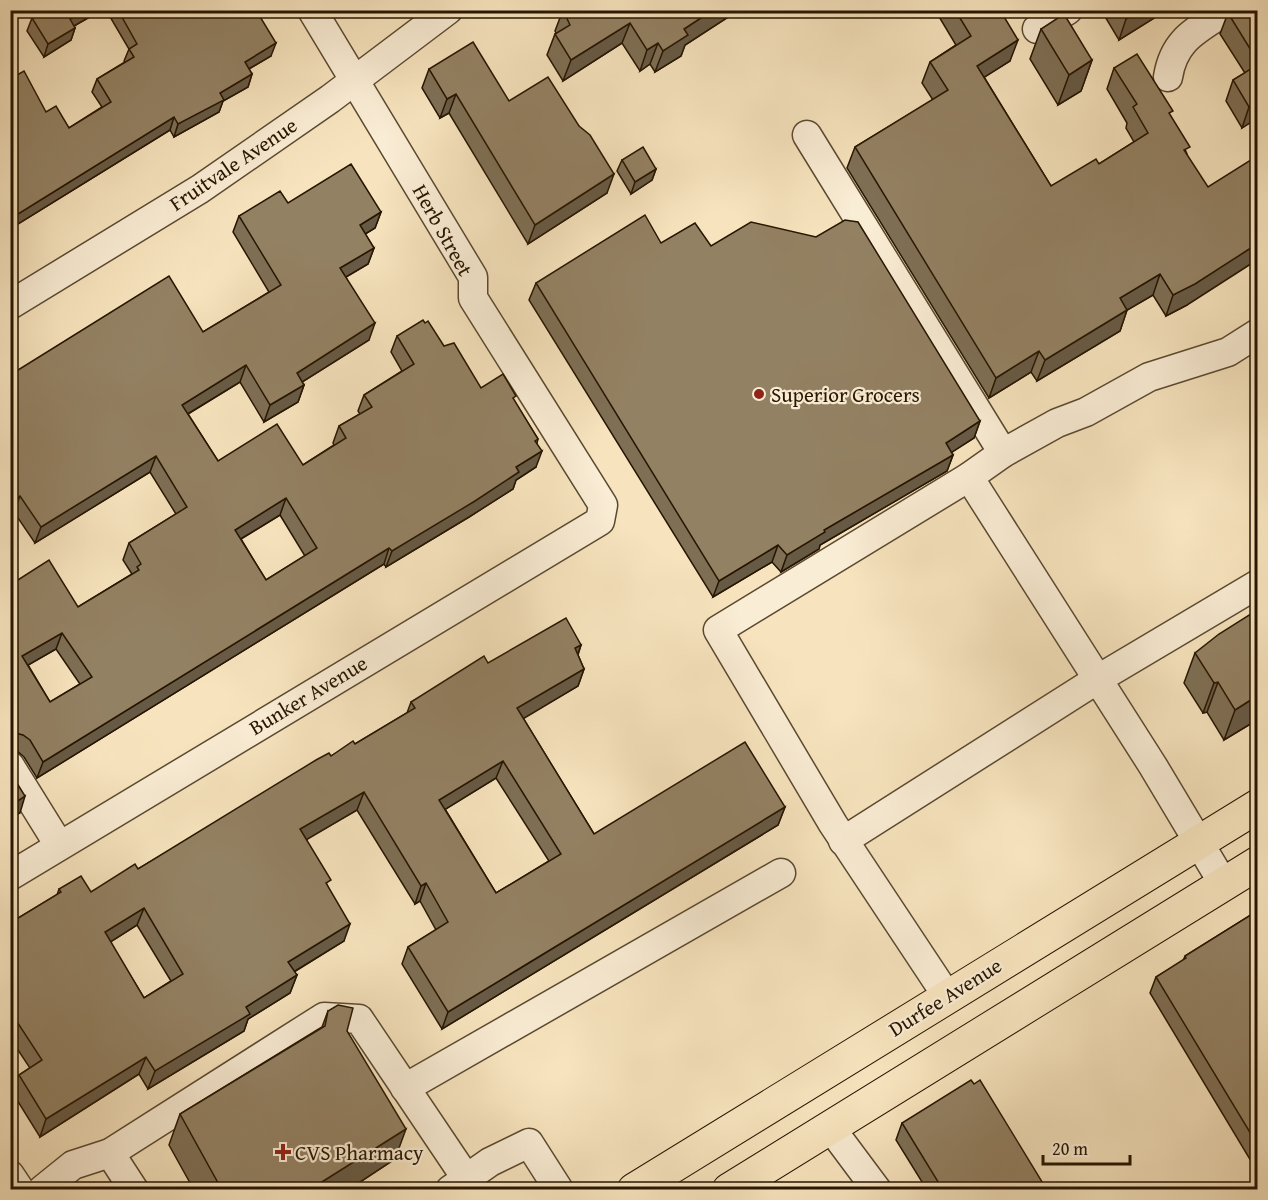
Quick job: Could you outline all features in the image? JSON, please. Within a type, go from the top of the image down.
[{"type":"main road","name":"Durfee Avenue","points":[[634,1190],[1198,840],[1257,806]]},
{"type":"main road","points":[[729,1190],[1257,863]]},
{"type":"street","name":"Herb Street","points":[[312,10],[473,277],[473,298],[603,504],[603,513]]},
{"type":"street","name":"Fruitvale Avenue","points":[[10,305],[200,189],[355,79],[447,10]]},
{"type":"street","points":[[1037,29],[1068,10]]},
{"type":"street","points":[[1168,77],[1171,60],[1178,46],[1227,10]]},
{"type":"street","points":[[807,135],[1003,453]]},
{"type":"street","points":[[947,996],[843,841],[718,630],[969,477],[1003,453],[1057,423],[1086,412],[1149,377],[1228,352],[1257,333]]},
{"type":"street","points":[[969,477],[1098,679],[1223,883]]},
{"type":"street","name":"Bunker Avenue","points":[[10,876],[600,521],[603,513]]},
{"type":"street","points":[[843,841],[1098,679],[1257,584]]},
{"type":"street","points":[[10,766],[59,845]]},
{"type":"street","points":[[405,1088],[781,873]]},
{"type":"street","points":[[42,1190],[73,1165],[110,1153],[324,1017],[359,1019],[405,1088],[458,1184],[490,1162],[529,1143],[559,1190]]},
{"type":"street","points":[[830,1127],[877,1190]]},
{"type":"street","points":[[110,1153],[134,1190]]},
{"type":"street","points":[[10,1175],[20,1190]]},
{"type":"building","points":[[45,10],[85,10],[70,19],[75,28],[48,44],[32,18]]},
{"type":"building","points":[[118,10],[256,10],[276,43],[245,62],[252,74],[220,93],[224,100],[178,124],[174,117],[10,219],[10,79],[24,71],[46,112],[56,106],[69,128],[111,102],[97,79],[134,57],[129,49],[137,44]]},
{"type":"building","points":[[563,10],[713,10],[684,29],[688,35],[663,51],[658,43],[647,50],[630,23],[571,60],[555,34],[570,25]]},
{"type":"building","points":[[955,10],[1000,10],[1018,40],[977,66],[1051,186],[1096,159],[1099,164],[1148,133],[1133,107],[1137,104],[1114,68],[1137,54],[1173,111],[1169,113],[1190,147],[1184,150],[1208,187],[1257,156],[1257,244],[1195,284],[1173,295],[1160,274],[1120,298],[1127,310],[1045,360],[1039,351],[996,378],[855,147],[948,90],[930,62],[971,36]]},
{"type":"building","points":[[1121,10],[1140,10],[1126,19]]},
{"type":"building","points":[[1231,10],[1257,10],[1257,60],[1228,13]]},
{"type":"building","points":[[1064,14],[1092,60],[1069,75],[1041,29]]},
{"type":"building","points":[[473,42],[509,101],[548,77],[579,126],[590,135],[614,174],[535,225],[456,94],[447,99],[429,69]]},
{"type":"building","points":[[1257,65],[1257,102],[1249,107],[1233,80]]},
{"type":"building","points":[[643,147],[656,169],[635,182],[622,160]]},
{"type":"building","points":[[351,164],[381,212],[360,225],[374,248],[340,268],[375,323],[297,373],[304,385],[270,405],[246,365],[182,405],[218,461],[277,424],[303,465],[346,438],[339,426],[372,407],[364,395],[414,364],[397,336],[423,320],[425,323],[428,321],[444,346],[454,343],[481,388],[503,374],[516,396],[513,398],[538,439],[535,441],[542,451],[516,467],[519,472],[475,501],[392,551],[389,548],[43,762],[30,740],[15,733],[10,726],[10,585],[49,560],[78,607],[139,570],[137,567],[141,564],[129,543],[187,507],[156,456],[41,527],[20,496],[10,502],[10,375],[169,276],[203,332],[281,285],[239,216],[280,191],[288,203]],"holes":[[[286,498],[317,548],[266,580],[235,530]],[[62,633],[92,677],[50,702],[22,656]]]},
{"type":"building","points":[[645,215],[661,243],[695,223],[711,246],[751,222],[816,237],[845,220],[858,222],[980,421],[946,443],[953,455],[824,530],[825,532],[787,555],[778,545],[719,581],[536,283]]},
{"type":"building","points":[[1257,610],[1257,696],[1235,710],[1218,682],[1214,683],[1195,653],[1219,634]]},
{"type":"building","points":[[566,618],[581,645],[575,648],[584,669],[517,708],[594,834],[745,742],[785,807],[448,1012],[408,947],[448,922],[426,883],[421,886],[364,792],[300,829],[331,880],[326,883],[350,924],[288,962],[297,975],[246,1007],[250,1014],[155,1071],[146,1057],[46,1119],[19,1075],[42,1060],[10,1011],[10,923],[61,892],[59,889],[81,876],[91,892],[135,864],[138,869],[316,760],[329,753],[331,756],[353,741],[355,744],[415,708],[411,702],[484,656],[488,663]],"holes":[[[503,761],[561,854],[496,893],[439,800]],[[144,908],[183,974],[144,998],[105,932]]]},
{"type":"building","points":[[10,772],[25,796],[10,806]]},
{"type":"building","points":[[1257,911],[1257,1144],[1156,977]]},
{"type":"building","points":[[338,1005],[353,1008],[347,1031],[406,1129],[320,1183],[322,1187],[318,1190],[222,1190],[180,1114],[325,1026],[328,1011]]},
{"type":"building","points":[[971,1080],[974,1084],[980,1080],[1047,1190],[943,1190],[902,1123]]},
{"type":"place","name":"Superior Grocers","points":[[759,394]]},
{"type":"place","name":"CVS Pharmacy","points":[[283,1152]]}]
